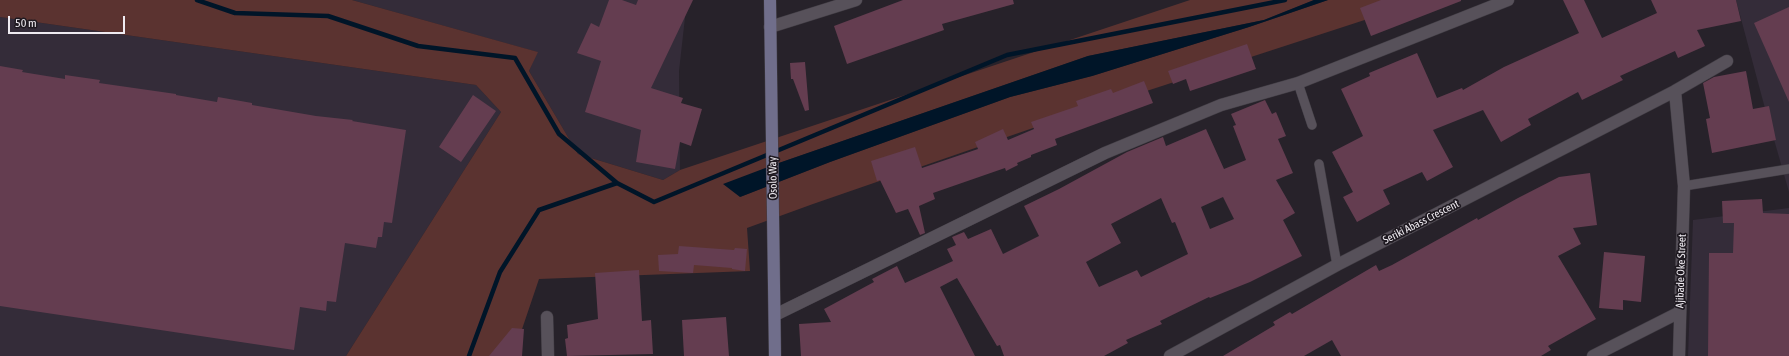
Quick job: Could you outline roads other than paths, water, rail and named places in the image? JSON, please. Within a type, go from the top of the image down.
[{"type":"main road","name":"Osolo Way","points":[[770,0],[775,356]]},
{"type":"street","points":[[770,27],[856,0]]},
{"type":"street","points":[[775,315],[1105,153],[1220,105],[1298,83],[1508,0]]},
{"type":"street","name":"Seriki Abass Crescent","points":[[1170,356],[1337,265],[1675,91],[1727,61]]},
{"type":"street","name":"Ajibade Oke Street","points":[[1675,91],[1684,186],[1679,356]]},
{"type":"street","points":[[1593,356],[1680,312]]},
{"type":"street","points":[[548,317],[548,356]]},
{"type":"lane","points":[[1298,83],[1312,125]]},
{"type":"lane","points":[[1319,164],[1337,265]]},
{"type":"lane","points":[[1684,186],[1789,169]]},
{"type":"water","points":[[1314,0],[1328,0],[1249,27],[1092,76],[1010,97],[830,162],[740,197],[723,184],[776,164],[1088,56],[1264,20]]},
{"type":"waterway","points":[[197,0],[235,13],[328,16],[418,46],[515,58],[559,134],[617,183],[654,202],[1007,55],[1285,0]]},
{"type":"waterway","points":[[469,356],[500,272],[539,210],[617,183]]}]
